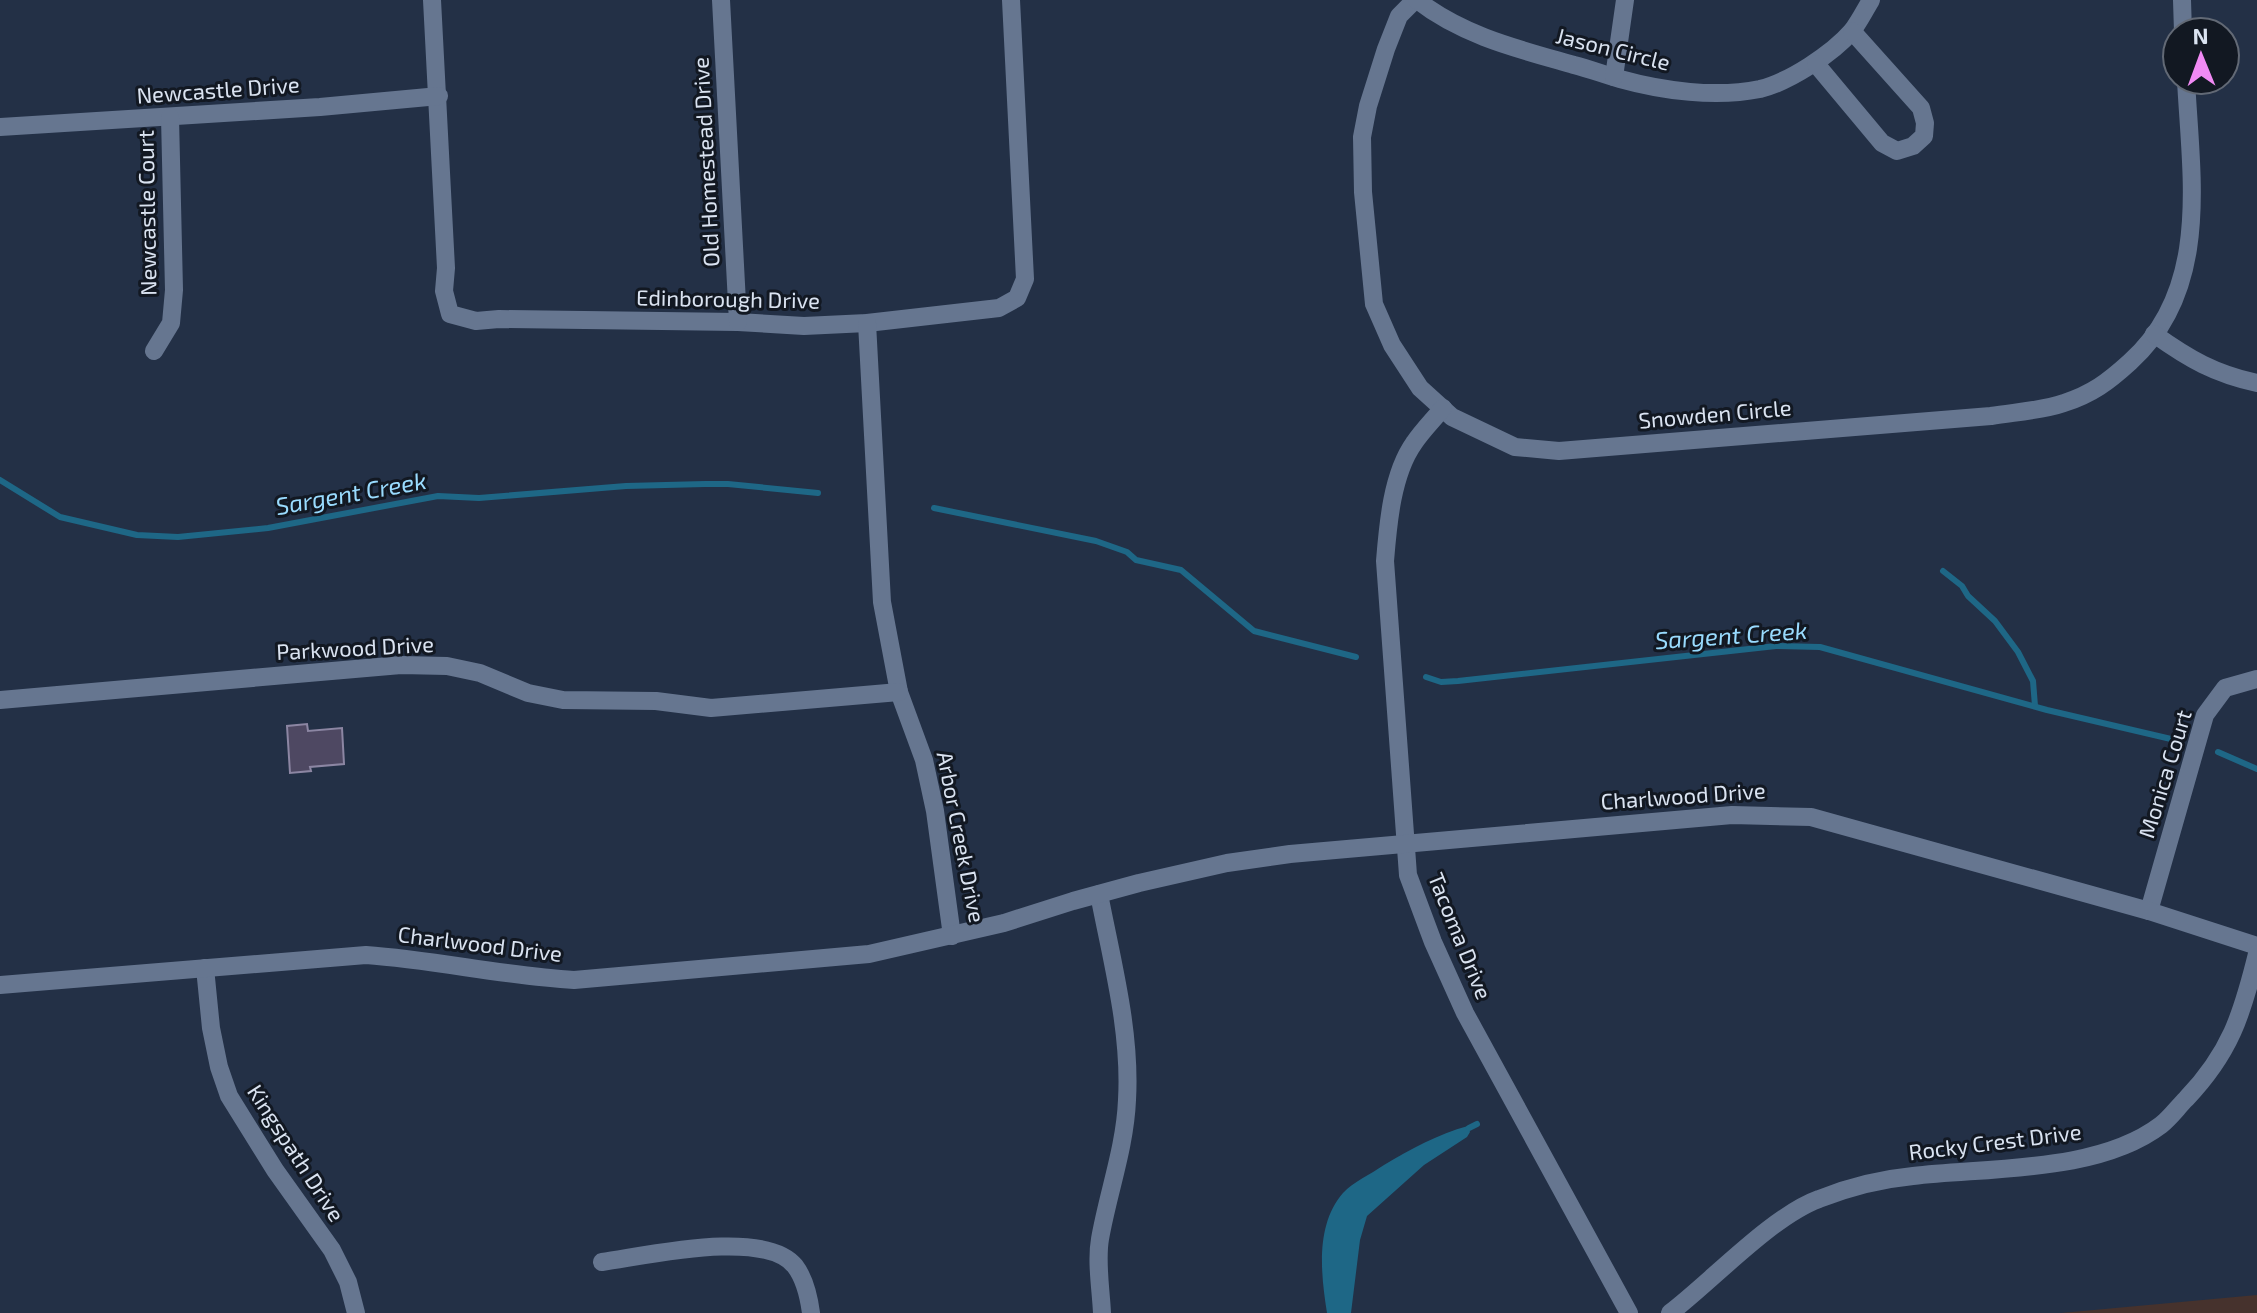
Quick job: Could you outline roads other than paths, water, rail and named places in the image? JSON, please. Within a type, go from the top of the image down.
[{"type":"street","name":"Edinborough Drive","points":[[432,0],[439,96],[446,268],[444,291],[450,314],[476,321],[738,322],[804,326],[867,323],[999,308],[1017,298],[1025,279],[1011,0]]},
{"type":"street","name":"Old Homestead Drive","points":[[721,0],[738,322]]},
{"type":"street","name":"Jason Circle","points":[[1416,0],[1436,15],[1522,52],[1670,89],[1719,93],[1762,88],[1816,64],[1852,31],[1871,0]]},
{"type":"street","name":"Snowden Circle","points":[[1416,0],[1399,16],[1368,106],[1362,137],[1364,206],[1374,304],[1392,345],[1420,388],[1452,417],[1515,447],[1559,451],[1991,416],[2061,404],[2102,387],[2146,347],[2174,301],[2187,266],[2192,235],[2187,96]]},
{"type":"street","points":[[1614,77],[1625,0]]},
{"type":"street","points":[[1816,64],[1882,143],[1897,151],[1913,146],[1924,136],[1921,108],[1852,31]]},
{"type":"street","name":"Newcastle Drive","points":[[0,127],[320,107],[439,96]]},
{"type":"street","name":"Newcastle Court","points":[[154,351],[171,323],[172,312],[170,117]]},
{"type":"street","name":"Arbor Creek Drive","points":[[867,323],[882,602],[899,692],[927,773],[935,811],[952,936],[1099,894]]},
{"type":"street","points":[[2154,334],[2191,361],[2227,377],[2257,383]]},
{"type":"street","name":"Tacoma Drive","points":[[1443,408],[1412,445],[1388,519],[1385,561],[1408,875],[1433,942],[1465,1013],[1629,1313]]},
{"type":"street","name":"Parkwood Drive","points":[[0,700],[401,665],[447,666],[480,673],[528,693],[563,700],[656,701],[711,708],[899,692]]},
{"type":"street","name":"Monica Court","points":[[2149,911],[2205,715],[2225,688],[2257,679]]},
{"type":"street","name":"Charlwood Drive","points":[[1099,894],[1227,863],[1290,854],[1732,815],[1811,817],[2149,911],[2257,946]]},
{"type":"street","points":[[1099,894],[1121,1003],[1128,1060],[1127,1103],[1118,1166],[1099,1242],[1102,1313]]},
{"type":"street","name":"Charlwood Drive","points":[[0,985],[366,955],[408,958],[526,977],[574,980],[869,954],[952,936]]},
{"type":"street","name":"Rocky Crest Drive","points":[[1670,1313],[1776,1224],[1815,1200],[1848,1189],[1910,1176],[2029,1167],[2085,1158],[2124,1145],[2161,1125],[2197,1088],[2224,1052],[2239,1017],[2257,954]]},
{"type":"street","name":"Kingspath Drive","points":[[205,968],[211,1028],[229,1096],[275,1170],[332,1250],[348,1282],[356,1313]]},
{"type":"street","points":[[602,1262],[683,1250],[738,1246],[777,1253],[799,1272],[811,1313]]},
{"type":"water","points":[[1468,1126],[1470,1132],[1467,1137],[1424,1165],[1367,1216],[1360,1240],[1351,1313],[1327,1313],[1322,1267],[1324,1235],[1334,1206],[1343,1193],[1415,1148]]},
{"type":"waterway","name":"Sargent Creek","points":[[0,480],[60,517],[137,535],[178,537],[268,528],[438,496],[479,498],[626,486],[705,484],[818,493]]},
{"type":"waterway","name":"Sargent Creek","points":[[934,508],[1096,541],[1127,552],[1136,560],[1181,570],[1254,631],[1356,657]]},
{"type":"waterway","points":[[1943,571],[1995,621],[2018,652],[2033,681],[2035,706]]},
{"type":"waterway","name":"Sargent Creek","points":[[1426,677],[1441,682],[1458,681],[1776,646],[1820,647],[2047,710],[2171,739]]},
{"type":"waterway","name":"Sargent Creek","points":[[2218,752],[2257,769]]},
{"type":"waterway","points":[[1469,1128],[1477,1124]]}]
